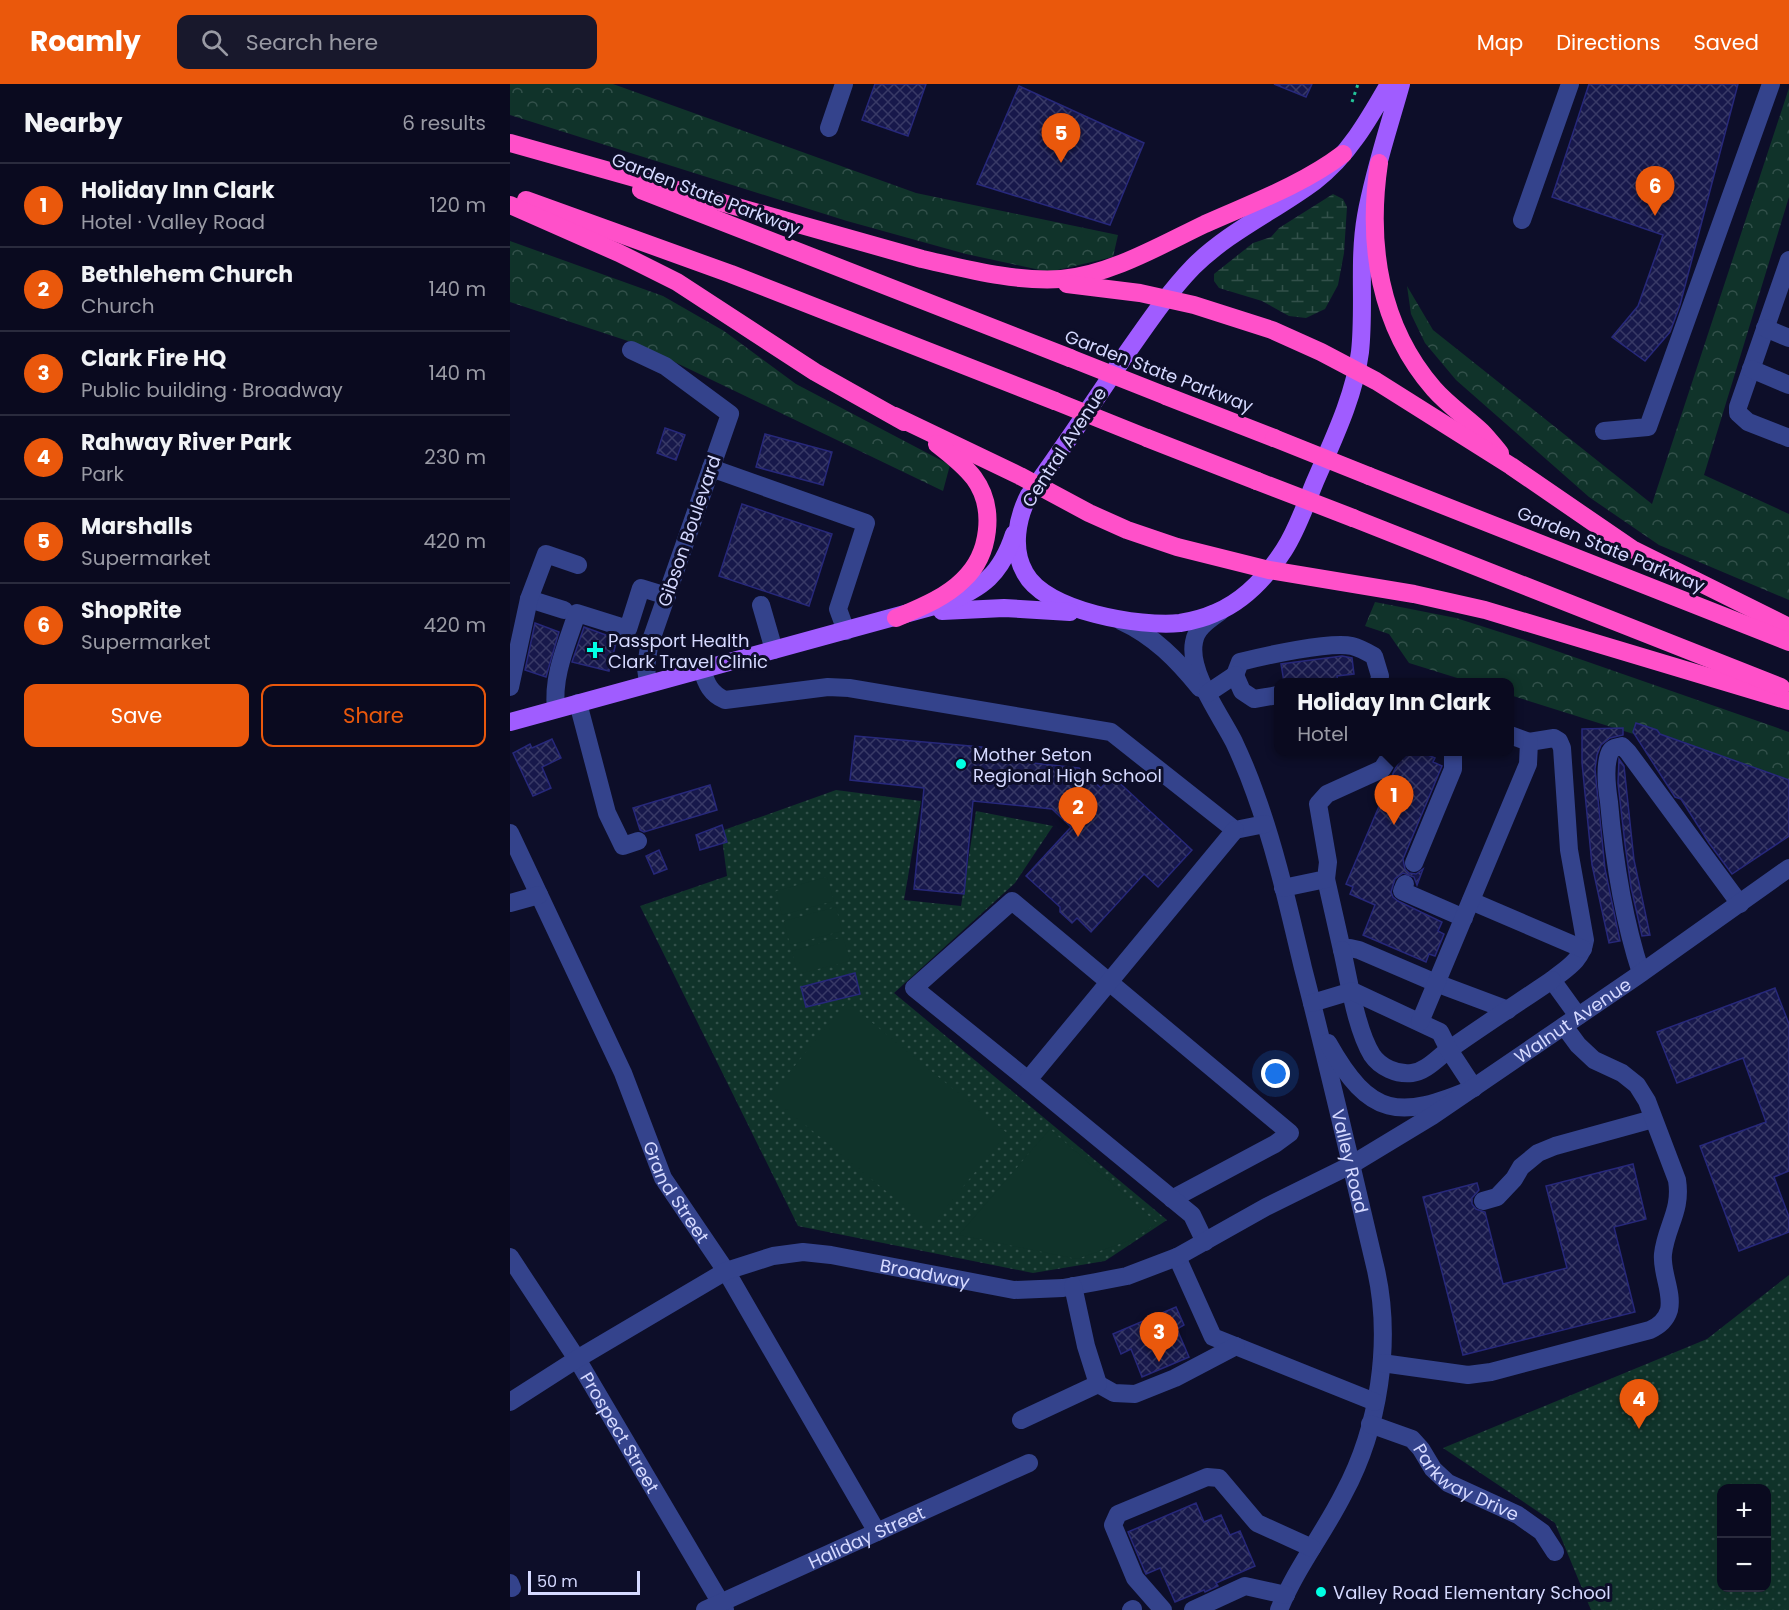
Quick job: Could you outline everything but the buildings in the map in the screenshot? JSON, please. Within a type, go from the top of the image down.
[{"type":"highway","points":[[510,145],[922,259],[990,273],[1166,298],[1272,330],[1357,370],[1510,466],[1599,529],[1639,553],[1789,627]]},
{"type":"highway","name":"Garden State Parkway","points":[[510,145],[692,209],[1789,642]]},
{"type":"highway","points":[[1032,279],[1073,278],[1115,266],[1305,178],[1343,154]]},
{"type":"highway","points":[[1379,163],[1374,210],[1376,257],[1385,299],[1398,336],[1413,363],[1435,391],[1482,433],[1510,466]]},
{"type":"highway","points":[[510,195],[731,274],[1789,690]]},
{"type":"highway","points":[[510,205],[620,253],[677,282],[827,380],[1070,504],[1127,530],[1177,547],[1269,570],[1395,590],[1485,610],[1789,701]]},
{"type":"highway","points":[[895,416],[943,448],[970,474],[979,486],[984,500],[987,527],[977,562],[962,581],[932,601],[896,618]]},
{"type":"main road","name":"Central Avenue","points":[[1389,84],[1367,121],[1343,154],[1325,172],[1302,190],[1215,247],[1179,282],[1029,495],[1019,518],[1018,551],[1022,567],[1030,580],[1051,597],[1108,617],[1178,623],[1201,618],[1224,609],[1244,596],[1269,570],[1284,550],[1295,530],[1341,418],[1357,370],[1361,337],[1364,229],[1401,84]]},
{"type":"main road","points":[[510,722],[896,618],[958,598],[986,582],[1005,559],[1019,518]]},
{"type":"main road","points":[[896,618],[984,608],[1050,609],[1108,617]]},
{"type":"street","points":[[829,128],[844,84]]},
{"type":"street","points":[[1522,220],[1570,84]]},
{"type":"street","points":[[1604,431],[1648,427],[1771,84]]},
{"type":"street","points":[[1789,260],[1785,287],[1765,328],[1738,407],[1738,413],[1748,422],[1789,438]]},
{"type":"street","points":[[1765,328],[1789,338]]},
{"type":"street","name":"Gibson Boulevard","points":[[631,350],[665,366],[730,414],[647,652],[648,683]]},
{"type":"street","points":[[1751,369],[1789,385]]},
{"type":"street","points":[[711,468],[866,523],[838,609],[846,631]]},
{"type":"street","points":[[510,687],[529,599],[546,554],[578,565]]},
{"type":"street","points":[[529,599],[628,629],[642,588],[666,596]]},
{"type":"street","points":[[761,605],[774,650]]},
{"type":"street","name":"Valley Road","points":[[1224,609],[1200,628],[1194,641],[1194,657],[1211,700],[1246,769],[1265,824],[1314,1010],[1351,1165],[1381,1296],[1383,1325],[1382,1364],[1361,1457],[1345,1492],[1282,1602]]},
{"type":"street","points":[[556,709],[555,690],[570,612]]},
{"type":"street","name":"Valley Road","points":[[1108,617],[1132,626],[1158,642],[1211,700]]},
{"type":"street","points":[[1211,700],[1239,676],[1327,646],[1351,646],[1374,656],[1379,678]]},
{"type":"street","points":[[702,669],[711,690],[716,696],[725,700],[828,687],[849,688],[1111,732],[1235,830]]},
{"type":"street","points":[[1239,676],[1254,699],[1274,696]]},
{"type":"street","points":[[578,703],[607,813],[623,846],[638,841]]},
{"type":"street","points":[[1391,756],[1382,770],[1327,794],[1318,804],[1328,862],[1326,879],[1365,1040],[1373,1056],[1383,1067],[1397,1072],[1412,1073],[1424,1069],[1552,980],[1579,959],[1583,949],[1584,931],[1569,849],[1562,748],[1559,741],[1554,738],[1529,742],[1514,737]]},
{"type":"street","points":[[1420,1022],[1528,764],[1529,742]]},
{"type":"street","points":[[1641,973],[1632,947],[1614,856],[1606,776],[1610,753],[1614,748],[1622,746],[1740,904]]},
{"type":"street","points":[[1414,863],[1453,769],[1453,756]]},
{"type":"street","points":[[1028,1080],[1235,830],[1265,824]]},
{"type":"street","name":"Grand Street","points":[[510,833],[623,1073],[663,1178],[726,1271],[878,1532]]},
{"type":"street","name":"Walnut Avenue","points":[[1351,1165],[1432,1116],[1740,904],[1787,876]]},
{"type":"street","points":[[1283,888],[1326,879]]},
{"type":"street","points":[[1405,884],[1402,891],[1468,910],[1583,949]]},
{"type":"street","points":[[510,903],[539,895]]},
{"type":"street","points":[[1172,1199],[1275,1144],[1290,1133],[1011,901],[914,988],[1028,1080],[1172,1199],[1192,1215],[1205,1242]]},
{"type":"street","points":[[1342,950],[1350,948],[1359,950],[1436,983],[1508,1010]]},
{"type":"street","points":[[1382,1364],[1468,1375],[1480,1374],[1650,1330],[1659,1326],[1666,1318],[1670,1299],[1663,1271],[1663,1253],[1680,1194],[1677,1180],[1647,1101],[1637,1085],[1622,1073],[1594,1060],[1578,1046],[1571,1021],[1552,980]]},
{"type":"street","points":[[1352,991],[1440,1032],[1474,1088],[1428,1104],[1400,1107],[1374,1101],[1358,1087],[1345,1070],[1323,1035],[1314,1010],[1352,991]]},
{"type":"street","points":[[1483,1201],[1497,1197],[1521,1167],[1538,1153],[1555,1146],[1653,1119]]},
{"type":"street","name":"Broadway","points":[[510,1402],[577,1359],[726,1271],[773,1256],[803,1252],[831,1255],[1014,1290],[1073,1286],[1127,1276],[1177,1257],[1266,1207],[1351,1165]]},
{"type":"street","name":"Prospect Street","points":[[510,1257],[577,1359],[723,1606]]},
{"type":"street","points":[[1177,1257],[1213,1337],[1375,1402]]},
{"type":"street","points":[[1073,1286],[1086,1346],[1098,1384],[1114,1393],[1135,1394],[1174,1378],[1236,1346]]},
{"type":"street","points":[[1021,1419],[1098,1384]]},
{"type":"street","name":"Parkway Drive","points":[[1370,1424],[1412,1439],[1433,1469],[1448,1483],[1518,1515],[1542,1532],[1555,1552]]},
{"type":"street","name":"Haliday Street","points":[[705,1610],[723,1606],[1029,1463]]},
{"type":"street","points":[[1163,1610],[1135,1578],[1113,1525],[1118,1514],[1207,1477],[1219,1478],[1257,1523],[1312,1548]]},
{"type":"street","points":[[1193,1610],[1245,1586],[1282,1602]]},
{"type":"path","points":[[1352,102],[1358,84]]},
{"type":"green space","points":[[510,84],[613,84],[916,193],[1118,235],[1113,257],[1049,272],[966,254],[847,221],[510,115]]},
{"type":"green space","points":[[1789,88],[1789,197],[1704,475],[1789,514],[1789,600],[1659,545],[1589,497],[1456,380],[1425,343],[1411,314],[1407,286],[1433,330],[1652,504]]},
{"type":"green space","points":[[1333,194],[1343,199],[1347,207],[1344,253],[1338,285],[1325,309],[1306,318],[1289,316],[1262,301],[1219,288],[1214,281],[1214,274],[1253,243],[1271,237],[1279,228]]},
{"type":"green space","points":[[510,241],[663,296],[724,331],[796,384],[950,465],[943,491],[637,344],[510,302]]},
{"type":"green space","points":[[1375,602],[1456,618],[1789,732],[1789,783],[1514,696],[1514,678],[1457,678],[1409,663],[1389,634],[1365,626]]},
{"type":"green space","points":[[836,790],[921,801],[904,900],[961,906],[976,811],[1053,826],[1015,883],[894,993],[1167,1220],[1105,1261],[1033,1273],[798,1226],[640,906],[727,876],[721,831]]},
{"type":"green space","points":[[827,877],[834,901],[782,915],[776,891]]},
{"type":"green space","points":[[836,907],[842,931],[790,945],[784,921]]},
{"type":"green space","points":[[843,937],[850,961],[798,974],[792,951]]},
{"type":"green space","points":[[847,1002],[1007,1133],[930,1227],[770,1096]]},
{"type":"green space","points":[[1050,1129],[1157,1223],[1134,1239],[1077,1259],[959,1235]]},
{"type":"green space","points":[[1789,1275],[1789,1610],[1591,1610],[1555,1523],[1443,1448],[1707,1339]]},
{"type":"place","name":"Marshalls","points":[[1061,163]]},
{"type":"place","name":"ShopRite","points":[[1655,216]]},
{"type":"place","name":"Passport Health Clark Travel Clinic","points":[[595,650]]},
{"type":"place","name":"Mother Seton Regional High School","points":[[961,764]]},
{"type":"place","name":"Holiday Inn Clark","points":[[1394,825]]},
{"type":"place","name":"Bethlehem Church","points":[[1078,837]]},
{"type":"place","name":"Clark Fire HQ","points":[[1159,1362]]},
{"type":"place","name":"Rahway River Park","points":[[1639,1429]]},
{"type":"place","name":"Valley Road Elementary School","points":[[1321,1592]]}]
